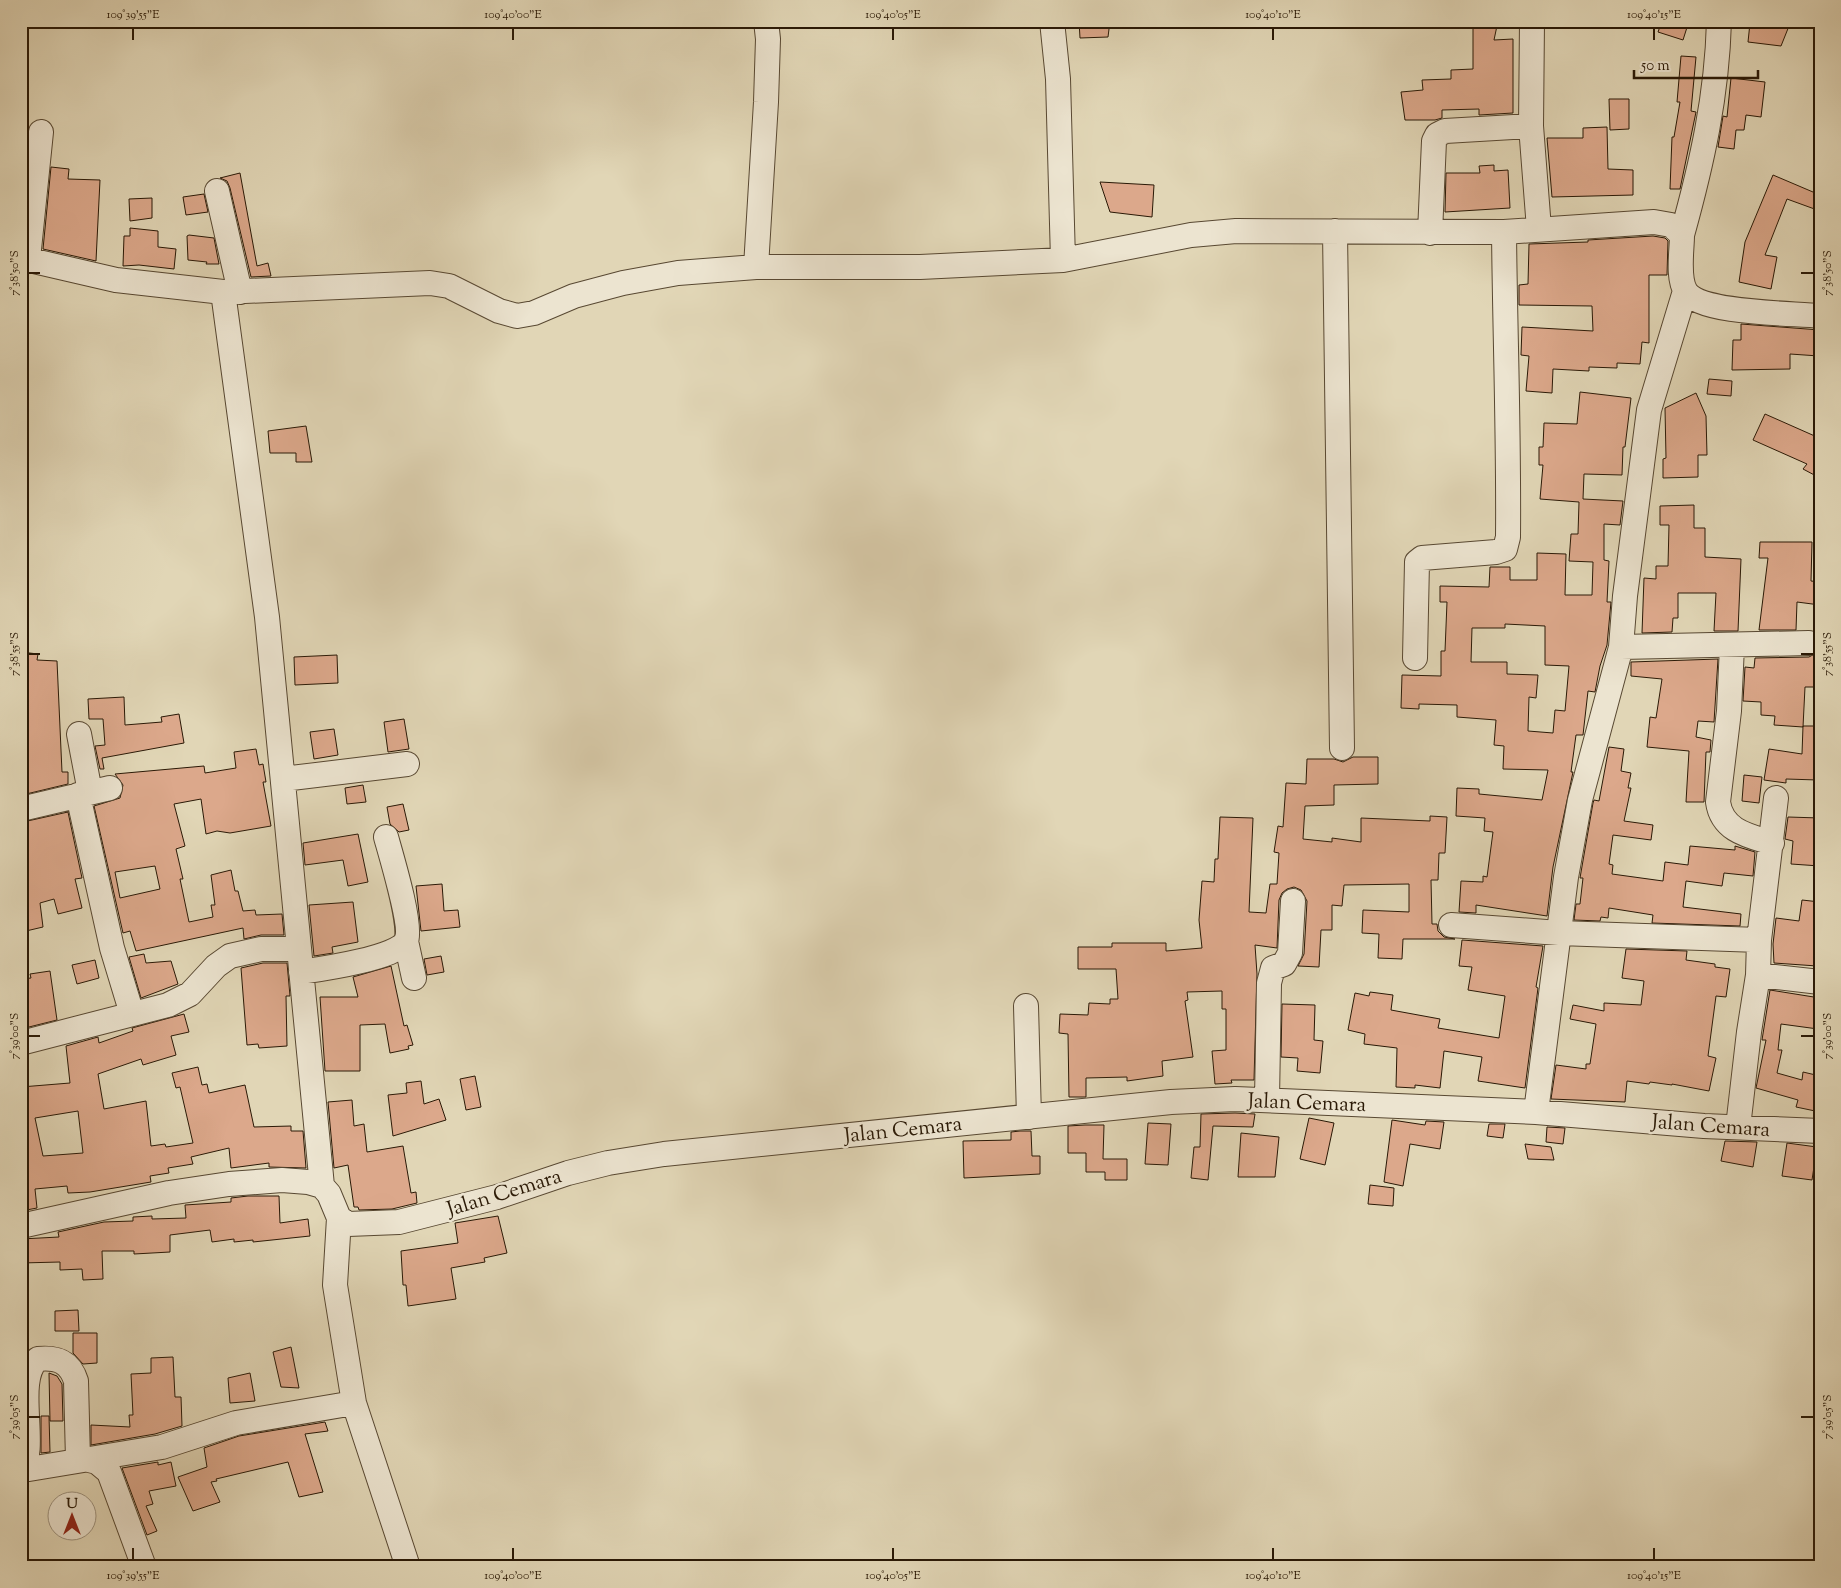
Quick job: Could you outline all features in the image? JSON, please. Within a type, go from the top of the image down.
[{"type":"street","points":[[756,267],[766,93],[768,39],[766,21]]},
{"type":"street","points":[[1052,21],[1058,79],[1063,260]]},
{"type":"street","points":[[1532,21],[1531,126],[1539,230]]},
{"type":"street","points":[[1720,21],[1716,82],[1702,162],[1682,235],[1681,273],[1686,291],[1696,301],[1719,308],[1820,316]]},
{"type":"street","points":[[1430,233],[1434,141],[1437,135],[1445,131],[1531,126]]},
{"type":"street","points":[[41,132],[25,258],[116,280],[231,292],[430,283],[449,286],[499,312],[517,316],[534,313],[574,296],[623,283],[678,272],[756,267],[920,267],[1063,260],[1200,234],[1236,230],[1430,233],[1504,232],[1654,222],[1671,225],[1682,235]]},
{"type":"street","points":[[217,191],[231,292],[267,617],[322,1186]]},
{"type":"street","points":[[1335,231],[1342,748]]},
{"type":"street","points":[[1415,658],[1417,562],[1422,558],[1496,552],[1505,548],[1508,537],[1510,432],[1506,377],[1504,232]]},
{"type":"street","points":[[1536,1112],[1559,933],[1580,800],[1621,647],[1625,596],[1649,410],[1686,291]]},
{"type":"street","points":[[1621,647],[1810,643]]},
{"type":"street","points":[[1732,646],[1729,711],[1718,802],[1719,811],[1724,821],[1742,834],[1772,843]]},
{"type":"street","points":[[79,734],[93,792],[112,948],[132,1014]]},
{"type":"street","points":[[283,779],[408,764]]},
{"type":"street","points":[[21,809],[93,792]]},
{"type":"street","points":[[1738,1128],[1749,1032],[1758,975],[1759,940],[1776,798]]},
{"type":"street","points":[[386,837],[406,920],[406,941],[414,978]]},
{"type":"street","points":[[1267,1100],[1269,983],[1273,968],[1284,964],[1290,953],[1293,901]]},
{"type":"street","points":[[1451,925],[1559,933],[1759,940]]},
{"type":"street","points":[[301,972],[384,955],[401,947],[406,941]]},
{"type":"street","points":[[21,1043],[168,1005],[190,994],[216,966],[230,956],[261,949],[299,949]]},
{"type":"street","points":[[1758,975],[1820,982]]},
{"type":"street","points":[[1026,1006],[1029,1117]]},
{"type":"street","name":"Jalan Cemara","points":[[339,1218],[348,1224],[399,1222],[497,1197],[568,1173],[608,1163],[646,1157],[1171,1102],[1267,1100],[1536,1112],[1738,1128],[1820,1131]]},
{"type":"street","points":[[21,1226],[169,1193],[229,1184],[282,1180],[308,1182],[322,1186],[329,1194],[339,1218],[336,1285],[354,1403],[408,1567]]},
{"type":"street","points":[[83,1460],[76,1381],[73,1370],[56,1359],[38,1359],[28,1374],[26,1448],[22,1470],[83,1460],[162,1447],[236,1423],[354,1403]]},
{"type":"street","points":[[83,1460],[97,1462],[108,1472],[144,1567]]},
{"type":"building","points":[[1079,21],[1110,21],[1108,37],[1080,38]]},
{"type":"building","points":[[1473,21],[1498,21],[1494,40],[1513,39],[1513,113],[1479,115],[1479,109],[1442,110],[1442,118],[1435,120],[1405,120],[1401,92],[1423,90],[1422,80],[1451,79],[1451,70],[1473,69]]},
{"type":"building","points":[[1662,21],[1689,21],[1683,40],[1658,32]]},
{"type":"building","points":[[1774,21],[1791,21],[1781,46],[1748,42],[1750,23],[1773,28]]},
{"type":"building","points":[[1681,56],[1696,57],[1691,111],[1696,112],[1680,189],[1670,189],[1672,137],[1674,137],[1680,102],[1677,102]]},
{"type":"building","points":[[1731,78],[1765,82],[1761,117],[1746,115],[1744,130],[1736,130],[1734,149],[1718,147],[1723,116],[1727,117]]},
{"type":"building","points":[[1609,99],[1629,99],[1629,129],[1610,130]]},
{"type":"building","points":[[1607,127],[1608,169],[1633,170],[1633,195],[1552,197],[1547,138],[1583,138],[1583,128]]},
{"type":"building","points":[[1494,165],[1494,171],[1508,170],[1510,208],[1445,212],[1446,173],[1480,173],[1479,166]]},
{"type":"building","points":[[51,167],[69,169],[68,179],[100,180],[96,261],[43,249]]},
{"type":"building","points":[[240,173],[257,266],[268,263],[271,276],[251,277],[230,188],[227,181],[220,178]]},
{"type":"building","points":[[1773,175],[1820,195],[1820,211],[1787,199],[1765,255],[1777,257],[1771,289],[1739,282],[1745,242]]},
{"type":"building","points":[[1100,182],[1154,185],[1152,217],[1110,212]]},
{"type":"building","points":[[204,194],[208,212],[186,215],[183,197]]},
{"type":"building","points":[[152,198],[152,218],[130,221],[129,199]]},
{"type":"building","points":[[130,228],[158,231],[158,247],[176,249],[174,269],[139,265],[123,266],[124,236],[130,236]]},
{"type":"building","points":[[187,236],[214,238],[219,264],[206,264],[207,262],[188,260]]},
{"type":"building","points":[[1653,236],[1665,238],[1668,241],[1667,275],[1649,275],[1649,343],[1642,342],[1640,364],[1617,363],[1617,368],[1589,367],[1589,371],[1553,369],[1552,393],[1526,391],[1529,356],[1521,355],[1522,327],[1593,331],[1592,306],[1519,305],[1519,285],[1528,284],[1529,244],[1588,242],[1588,240]]},
{"type":"building","points":[[1741,324],[1820,330],[1819,356],[1790,354],[1790,369],[1732,370],[1733,340],[1741,340]]},
{"type":"building","points":[[1709,379],[1732,381],[1731,396],[1707,394]]},
{"type":"building","points":[[1580,392],[1631,398],[1625,447],[1623,447],[1622,475],[1584,474],[1583,499],[1623,501],[1620,525],[1604,524],[1604,560],[1609,561],[1607,602],[1611,602],[1607,645],[1600,666],[1595,692],[1588,691],[1583,735],[1576,735],[1571,772],[1573,772],[1553,867],[1547,916],[1476,905],[1476,913],[1459,912],[1461,881],[1483,882],[1483,876],[1487,877],[1493,832],[1484,831],[1485,818],[1456,816],[1457,788],[1479,789],[1479,794],[1542,800],[1548,770],[1503,769],[1504,746],[1494,745],[1496,720],[1457,717],[1457,705],[1419,704],[1419,709],[1401,708],[1402,675],[1441,676],[1441,651],[1445,651],[1447,602],[1440,602],[1440,586],[1489,587],[1490,567],[1510,567],[1510,580],[1537,580],[1537,553],[1566,554],[1565,595],[1592,595],[1593,562],[1569,561],[1571,534],[1578,534],[1579,502],[1540,499],[1543,465],[1539,465],[1539,447],[1543,447],[1544,423],[1577,424]],"holes":[[[1505,624],[1545,626],[1545,665],[1569,666],[1565,711],[1555,710],[1553,733],[1528,731],[1529,697],[1536,698],[1538,675],[1507,674],[1507,662],[1471,662],[1472,628],[1505,628]]]},
{"type":"building","points":[[1696,393],[1706,416],[1707,455],[1698,455],[1698,477],[1663,478],[1663,459],[1666,458],[1665,408]]},
{"type":"building","points":[[1765,414],[1817,437],[1814,444],[1817,446],[1820,441],[1820,478],[1803,469],[1807,464],[1753,440]]},
{"type":"building","points":[[306,426],[312,462],[296,462],[296,453],[270,453],[268,431]]},
{"type":"building","points":[[1694,505],[1694,528],[1705,528],[1705,557],[1741,559],[1738,631],[1714,631],[1716,593],[1678,593],[1678,618],[1673,618],[1672,632],[1642,633],[1644,578],[1656,579],[1656,566],[1668,566],[1669,525],[1660,525],[1660,506]]},
{"type":"building","points":[[1760,542],[1812,542],[1811,581],[1820,582],[1820,605],[1797,602],[1796,630],[1759,630],[1768,558],[1759,558]]},
{"type":"building","points":[[1820,651],[1820,687],[1805,687],[1803,727],[1774,725],[1775,716],[1761,715],[1761,702],[1743,701],[1745,667],[1754,668],[1755,658],[1809,657]]},
{"type":"building","points":[[21,652],[38,654],[37,660],[57,661],[62,772],[68,772],[68,784],[22,795]]},
{"type":"building","points":[[337,655],[338,683],[295,685],[294,657]]},
{"type":"building","points":[[1718,659],[1714,722],[1698,721],[1696,737],[1711,740],[1710,752],[1706,752],[1704,802],[1686,802],[1689,751],[1647,747],[1650,717],[1656,718],[1662,679],[1631,676],[1631,662]]},
{"type":"building","points":[[124,697],[125,725],[162,722],[161,717],[179,714],[184,743],[102,758],[104,769],[100,769],[95,746],[105,745],[103,719],[89,719],[88,699]]},
{"type":"building","points":[[404,719],[409,749],[388,752],[384,722]]},
{"type":"building","points":[[1803,726],[1820,726],[1818,780],[1786,779],[1786,783],[1764,780],[1769,749],[1802,754]]},
{"type":"building","points":[[334,729],[338,755],[314,759],[310,732]]},
{"type":"building","points":[[1609,747],[1624,749],[1621,771],[1631,773],[1628,788],[1631,788],[1624,821],[1653,825],[1651,840],[1613,835],[1609,864],[1613,865],[1612,874],[1663,881],[1665,862],[1688,865],[1690,846],[1735,850],[1735,846],[1755,852],[1753,876],[1724,873],[1722,886],[1686,881],[1683,907],[1741,914],[1740,926],[1652,923],[1653,915],[1609,908],[1608,918],[1601,917],[1600,921],[1574,920],[1576,904],[1580,904],[1583,878],[1580,878],[1593,803],[1594,800],[1599,801]]},
{"type":"building","points":[[256,749],[259,765],[263,764],[266,782],[263,782],[271,826],[230,833],[217,831],[206,834],[201,799],[174,804],[185,846],[176,849],[183,879],[180,879],[189,922],[213,917],[211,905],[215,905],[211,875],[231,870],[235,891],[238,891],[243,911],[255,910],[256,915],[282,914],[284,935],[261,935],[244,939],[243,928],[136,951],[130,931],[123,933],[94,806],[120,798],[123,785],[115,774],[204,766],[205,773],[236,768],[234,752]],"holes":[[[155,866],[160,889],[120,898],[115,872]]]},
{"type":"building","points":[[1353,757],[1378,757],[1378,784],[1334,785],[1334,805],[1305,806],[1303,839],[1332,842],[1332,838],[1361,842],[1361,818],[1430,821],[1430,816],[1447,817],[1445,853],[1439,853],[1438,880],[1431,880],[1432,924],[1437,924],[1438,931],[1444,937],[1455,939],[1403,939],[1402,959],[1378,958],[1379,934],[1362,933],[1363,910],[1409,912],[1409,884],[1344,885],[1342,906],[1332,905],[1332,930],[1321,930],[1319,967],[1298,966],[1304,954],[1307,901],[1301,890],[1294,887],[1287,889],[1282,893],[1279,900],[1277,948],[1255,945],[1257,974],[1254,1080],[1231,1080],[1232,1083],[1215,1084],[1212,1051],[1226,1050],[1226,1009],[1222,1009],[1222,991],[1187,992],[1188,1000],[1185,1001],[1193,1057],[1162,1061],[1163,1076],[1127,1081],[1127,1077],[1086,1078],[1086,1097],[1069,1097],[1068,1034],[1059,1033],[1060,1014],[1088,1015],[1089,1003],[1110,1004],[1110,999],[1118,999],[1116,969],[1078,969],[1078,947],[1112,947],[1112,943],[1166,943],[1166,951],[1202,948],[1199,920],[1202,881],[1214,882],[1215,859],[1218,859],[1220,817],[1253,818],[1249,912],[1266,913],[1270,884],[1277,884],[1279,853],[1274,852],[1278,826],[1283,827],[1286,783],[1306,784],[1307,759],[1334,759],[1343,762]]},
{"type":"building","points":[[1744,775],[1762,777],[1759,803],[1742,801]]},
{"type":"building","points":[[363,785],[366,802],[347,804],[345,788]]},
{"type":"building","points":[[403,804],[409,830],[399,832],[390,824],[387,807]]},
{"type":"building","points":[[68,812],[82,878],[75,879],[82,908],[58,914],[54,899],[40,903],[43,927],[26,931],[21,912],[21,869],[26,868],[23,822]]},
{"type":"building","points":[[1788,817],[1820,818],[1820,866],[1791,864],[1793,841],[1785,839]]},
{"type":"building","points":[[358,834],[368,882],[348,886],[343,860],[305,865],[303,843]]},
{"type":"building","points":[[442,884],[444,911],[458,910],[460,927],[421,931],[416,886]]},
{"type":"building","points":[[1802,900],[1820,902],[1817,966],[1774,963],[1773,944],[1776,918],[1799,921]]},
{"type":"building","points":[[353,902],[358,942],[332,947],[333,953],[314,956],[309,905]]},
{"type":"building","points":[[1462,940],[1543,946],[1536,987],[1538,988],[1525,1088],[1478,1081],[1482,1057],[1444,1051],[1440,1088],[1415,1085],[1415,1088],[1396,1087],[1397,1048],[1364,1044],[1365,1034],[1348,1030],[1355,993],[1369,996],[1370,992],[1393,995],[1391,1010],[1440,1019],[1438,1028],[1499,1038],[1505,996],[1468,990],[1472,967],[1459,966]]},
{"type":"building","points":[[1626,949],[1687,951],[1686,960],[1715,964],[1715,967],[1730,969],[1726,997],[1716,996],[1708,1056],[1716,1058],[1709,1091],[1672,1084],[1650,1082],[1649,1084],[1627,1081],[1625,1102],[1551,1099],[1556,1065],[1586,1069],[1586,1064],[1590,1064],[1596,1024],[1570,1019],[1573,1005],[1604,1011],[1604,1003],[1641,1005],[1644,981],[1622,978]]},
{"type":"building","points":[[144,954],[146,963],[171,961],[178,984],[141,998],[129,957]]},
{"type":"building","points":[[441,956],[444,972],[427,975],[424,959]]},
{"type":"building","points":[[95,960],[99,978],[77,984],[72,965]]},
{"type":"building","points":[[263,963],[287,963],[290,996],[286,996],[287,1046],[259,1048],[258,1044],[247,1045],[241,968]]},
{"type":"building","points":[[391,966],[404,1026],[407,1025],[413,1045],[408,1046],[409,1049],[390,1053],[385,1024],[360,1025],[360,1071],[325,1071],[320,997],[358,997],[353,977]]},
{"type":"building","points":[[50,971],[57,1020],[21,1029],[21,979],[31,978],[30,974]]},
{"type":"building","points":[[1770,990],[1820,998],[1818,1029],[1781,1024],[1778,1050],[1782,1050],[1777,1073],[1802,1080],[1803,1072],[1820,1076],[1820,1112],[1796,1107],[1798,1100],[1756,1088],[1766,1040],[1762,1040]]},
{"type":"building","points":[[1282,1004],[1315,1005],[1314,1040],[1323,1041],[1320,1073],[1297,1071],[1298,1058],[1281,1057]]},
{"type":"building","points":[[184,1014],[189,1032],[171,1036],[176,1055],[143,1065],[141,1059],[98,1074],[104,1109],[146,1101],[151,1146],[165,1144],[166,1147],[193,1143],[180,1087],[176,1088],[172,1073],[198,1067],[202,1085],[207,1084],[209,1093],[245,1085],[254,1127],[291,1126],[291,1131],[303,1131],[306,1168],[269,1167],[269,1163],[231,1168],[229,1148],[191,1157],[193,1164],[168,1168],[169,1173],[150,1176],[151,1182],[90,1192],[68,1193],[67,1186],[35,1189],[37,1208],[21,1211],[21,1167],[25,1167],[21,1151],[21,1087],[70,1083],[66,1046],[98,1037],[99,1043],[133,1031],[132,1028]],"holes":[[[78,1111],[83,1153],[43,1156],[35,1118]]]},
{"type":"building","points":[[475,1076],[481,1107],[466,1110],[460,1079]]},
{"type":"building","points":[[421,1081],[424,1104],[439,1099],[446,1120],[393,1136],[388,1095],[407,1093],[406,1083]]},
{"type":"building","points":[[352,1100],[354,1126],[364,1124],[367,1152],[403,1146],[411,1193],[416,1192],[417,1203],[392,1209],[359,1210],[358,1207],[354,1207],[348,1165],[334,1168],[328,1102]]},
{"type":"building","points":[[1201,1114],[1255,1114],[1253,1127],[1213,1126],[1208,1180],[1191,1178],[1194,1147],[1200,1147]]},
{"type":"building","points":[[1309,1118],[1334,1123],[1325,1165],[1300,1159]]},
{"type":"building","points":[[1392,1120],[1425,1125],[1426,1121],[1444,1122],[1440,1149],[1410,1144],[1403,1186],[1384,1182]]},
{"type":"building","points":[[1148,1123],[1171,1124],[1168,1165],[1145,1164]]},
{"type":"building","points":[[1489,1124],[1505,1124],[1503,1138],[1487,1136]]},
{"type":"building","points":[[1104,1125],[1103,1159],[1127,1159],[1127,1180],[1105,1180],[1105,1172],[1086,1172],[1086,1153],[1068,1153],[1068,1126]]},
{"type":"building","points":[[1547,1127],[1565,1128],[1563,1144],[1546,1142]]},
{"type":"building","points":[[1031,1131],[1032,1156],[1040,1156],[1040,1174],[964,1178],[963,1141],[1011,1140],[1011,1132]]},
{"type":"building","points":[[1241,1133],[1279,1137],[1275,1177],[1238,1177]]},
{"type":"building","points":[[1725,1141],[1757,1142],[1753,1167],[1721,1161]]},
{"type":"building","points":[[1787,1143],[1817,1147],[1812,1180],[1782,1176]]},
{"type":"building","points":[[1525,1144],[1551,1147],[1554,1160],[1528,1159]]},
{"type":"building","points":[[1370,1185],[1394,1188],[1393,1206],[1368,1204]]},
{"type":"building","points":[[279,1196],[280,1223],[308,1219],[310,1236],[253,1242],[253,1240],[234,1242],[234,1239],[212,1242],[210,1230],[170,1235],[170,1252],[134,1254],[134,1251],[102,1251],[103,1279],[83,1280],[82,1269],[60,1270],[60,1262],[21,1263],[21,1239],[59,1237],[58,1232],[104,1222],[133,1221],[133,1217],[152,1216],[152,1219],[186,1218],[185,1205],[231,1202],[231,1198]]},
{"type":"building","points":[[498,1216],[507,1253],[484,1258],[485,1262],[451,1268],[456,1299],[408,1306],[406,1285],[403,1285],[401,1251],[458,1243],[455,1223]]},
{"type":"building","points":[[78,1310],[79,1331],[55,1331],[55,1311]]},
{"type":"building","points":[[73,1333],[97,1333],[97,1363],[83,1364],[73,1353]]},
{"type":"building","points":[[291,1347],[299,1388],[281,1387],[273,1352]]},
{"type":"building","points":[[173,1357],[175,1397],[181,1397],[182,1426],[155,1434],[91,1445],[91,1425],[130,1427],[129,1415],[133,1415],[131,1374],[151,1373],[151,1358]]},
{"type":"building","points":[[49,1373],[57,1376],[62,1384],[63,1421],[50,1421]]},
{"type":"building","points":[[250,1373],[255,1401],[230,1403],[228,1378]]},
{"type":"building","points":[[41,1416],[49,1416],[50,1452],[41,1453]]},
{"type":"building","points":[[325,1422],[328,1431],[305,1434],[323,1492],[299,1497],[288,1462],[216,1479],[217,1481],[211,1482],[220,1502],[193,1511],[178,1477],[207,1467],[204,1448],[239,1436]]},
{"type":"building","points":[[158,1462],[158,1465],[171,1462],[176,1486],[149,1491],[153,1504],[146,1506],[157,1531],[147,1535],[122,1468]]}]
